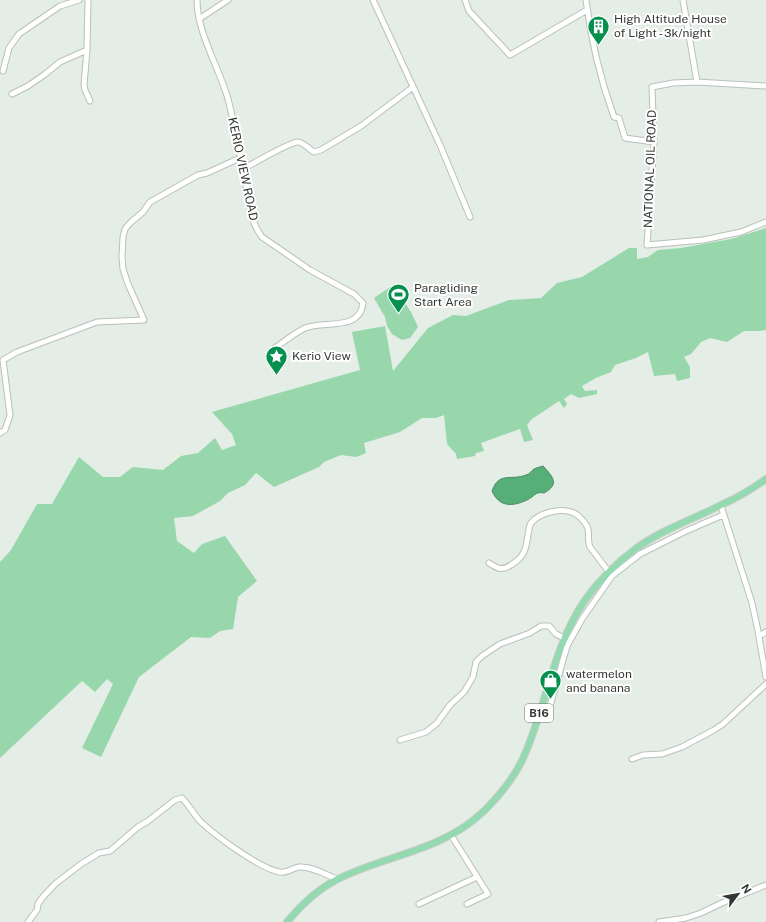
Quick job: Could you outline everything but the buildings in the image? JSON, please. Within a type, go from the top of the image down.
[{"type":"main road","name":"B16","points":[[287,922],[314,894],[337,879],[381,862],[424,848],[451,835],[484,811],[499,795],[525,755],[557,656],[568,628],[585,600],[639,546],[689,519],[721,506],[745,493],[766,479]]},
{"type":"street","points":[[3,71],[9,48],[19,34],[60,6],[79,0]]},
{"type":"street","points":[[88,0],[87,50],[84,85],[90,100]]},
{"type":"street","name":"KERIO VIEW ROAD","points":[[197,0],[199,19],[228,98],[236,131],[251,213],[258,232],[262,237],[310,270],[354,294],[363,303],[359,315],[347,323],[315,325],[306,328],[276,348]]},
{"type":"street","points":[[199,19],[228,0]]},
{"type":"street","points":[[373,0],[440,145],[470,217]]},
{"type":"street","points":[[465,0],[469,11],[510,55],[587,10]]},
{"type":"street","points":[[586,0],[598,70],[614,117],[619,118],[625,138],[654,142]]},
{"type":"street","points":[[683,0],[697,82]]},
{"type":"street","points":[[12,94],[28,86],[60,62],[87,50]]},
{"type":"street","name":"NATIONAL OIL ROAD","points":[[766,86],[697,82],[673,83],[652,87],[654,142],[647,245],[703,240],[740,232],[766,222]]},
{"type":"street","points":[[243,169],[271,153],[296,142],[301,143],[314,152],[321,150],[361,126],[413,87]]},
{"type":"street","points":[[0,432],[5,430],[10,415],[3,360],[17,352],[97,322],[144,320],[123,269],[123,236],[125,229],[143,212],[150,202],[198,175],[207,173],[240,158]]},
{"type":"street","points":[[721,506],[752,604],[766,677]]},
{"type":"street","points":[[489,563],[500,570],[506,569],[521,558],[528,537],[529,528],[533,521],[539,516],[548,512],[571,512],[579,517],[588,528],[588,542],[590,547],[610,574]]},
{"type":"street","points":[[550,706],[567,646],[610,574],[640,554],[686,531],[723,515]]},
{"type":"street","points":[[400,740],[426,732],[437,723],[450,705],[464,692],[473,677],[476,662],[500,644],[530,633],[541,626],[549,626],[556,634],[564,638]]},
{"type":"street","points":[[759,636],[766,632]]},
{"type":"street","points":[[632,759],[643,755],[662,754],[668,752],[714,730],[766,684]]},
{"type":"street","points":[[28,922],[37,910],[38,904],[42,898],[55,884],[81,864],[99,854],[110,851],[138,827],[175,800],[182,798],[200,822],[238,851],[267,868],[284,872],[292,868],[306,867],[337,879]]},
{"type":"street","points":[[451,835],[488,894],[467,904]]},
{"type":"street","points":[[419,904],[477,877]]},
{"type":"street","points":[[659,922],[686,918],[701,913],[766,885]]},
{"type":"shaded area","points":[[766,228],[766,330],[744,331],[727,342],[710,338],[701,342],[691,354],[684,357],[690,367],[690,378],[677,381],[675,374],[654,376],[648,352],[615,365],[611,372],[582,386],[585,391],[597,390],[597,394],[579,398],[571,394],[564,399],[567,404],[564,408],[559,401],[532,419],[527,425],[533,440],[524,442],[520,429],[481,443],[484,451],[476,453],[475,456],[457,459],[456,454],[447,444],[444,415],[436,418],[422,418],[400,432],[364,443],[366,453],[356,457],[341,455],[324,462],[319,467],[274,487],[256,473],[245,485],[228,493],[220,501],[193,516],[174,518],[177,541],[194,553],[202,544],[225,536],[257,581],[238,597],[233,629],[220,631],[210,638],[191,637],[139,677],[101,757],[82,748],[113,684],[107,679],[95,692],[82,681],[0,758],[0,562],[11,550],[37,504],[52,504],[79,457],[103,477],[120,477],[133,467],[163,470],[181,456],[198,453],[215,438],[222,450],[236,445],[232,434],[212,412],[360,370],[352,332],[385,326],[393,371],[428,328],[453,315],[466,316],[509,300],[541,298],[557,283],[582,277],[629,248],[637,248],[637,259],[648,257],[658,250],[681,248],[731,239]]},
{"type":"shaded area","name":"Paragliding Start Area","points":[[393,285],[411,312],[418,327],[410,338],[402,340],[392,334],[387,326],[385,317],[374,298]]},
{"type":"shaded area","points":[[543,466],[553,480],[552,487],[544,493],[539,493],[516,504],[506,504],[498,500],[492,491],[498,481],[502,479],[521,477],[534,469]]},
{"type":"place","name":"High Altitude House of Light - 3k/night","points":[[598,46]]},
{"type":"place","name":"Paragliding Start Area","points":[[398,314]]},
{"type":"place","name":"Kerio View","points":[[277,376]]},
{"type":"place","name":"watermelon and banana","points":[[550,700]]}]
